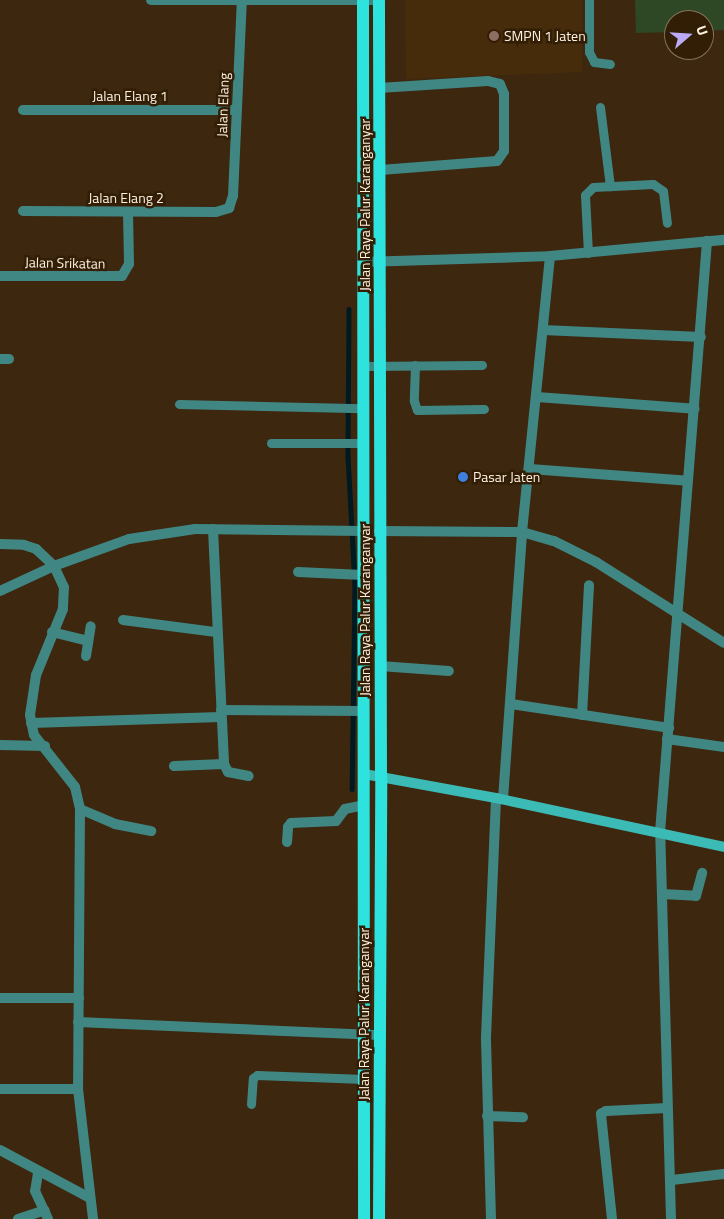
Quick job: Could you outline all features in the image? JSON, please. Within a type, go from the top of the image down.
[{"type":"main road","name":"Jalan Raya Palur Karanganyar","points":[[379,0],[381,777],[379,1219]]},
{"type":"main road","name":"Jalan Raya Palur Karanganyar","points":[[364,1],[362,366],[352,408],[358,443],[354,531],[364,774],[359,1035],[364,1219]]},
{"type":"main road","points":[[354,531],[379,531]]},
{"type":"main road","points":[[357,575],[379,574]]},
{"type":"main road","points":[[364,774],[500,799],[724,847]]},
{"type":"street","points":[[151,0],[379,0]]},
{"type":"street","name":"Jalan Elang","points":[[229,208],[233,196],[242,1]]},
{"type":"street","points":[[379,88],[488,80],[500,84],[504,94],[504,151],[497,161],[380,170]]},
{"type":"street","name":"Jalan Elang 1","points":[[23,110],[236,110]]},
{"type":"street","name":"Jalan Elang 2","points":[[23,211],[216,212],[229,208]]},
{"type":"street","name":"Jalan Srikatan","points":[[0,276],[122,276],[129,264],[128,212]]},
{"type":"street","points":[[363,262],[550,256],[724,240]]},
{"type":"street","points":[[671,1219],[672,1180],[666,1108],[660,832],[675,612],[695,408],[707,241]]},
{"type":"street","points":[[490,1219],[486,1037],[500,799],[511,704],[522,532],[538,397],[550,256]]},
{"type":"street","points":[[543,330],[701,337]]},
{"type":"street","points":[[538,397],[695,408]]},
{"type":"street","points":[[530,468],[688,481]]},
{"type":"street","points":[[0,591],[54,566],[129,539],[213,529],[354,531]]},
{"type":"street","points":[[213,529],[216,632],[224,764],[228,772],[249,776]]},
{"type":"street","points":[[379,531],[522,532],[583,555],[724,642]]},
{"type":"street","points":[[0,544],[24,545],[36,550],[54,566],[65,596],[36,675],[29,705],[34,735],[45,746],[75,787],[80,809],[78,1089],[88,1197],[93,1219]]},
{"type":"street","points":[[298,572],[357,575]]},
{"type":"street","points":[[582,715],[589,585]]},
{"type":"street","points":[[123,620],[216,632]]},
{"type":"street","points":[[86,656],[91,626]]},
{"type":"street","points":[[52,632],[88,641]]},
{"type":"street","points":[[380,666],[449,671]]},
{"type":"street","points":[[511,704],[582,715],[724,747]]},
{"type":"street","points":[[31,723],[221,714],[361,710]]},
{"type":"street","points":[[0,745],[45,746]]},
{"type":"street","points":[[174,766],[224,764]]},
{"type":"street","points":[[287,842],[288,827],[291,823],[339,820],[345,809],[364,805]]},
{"type":"street","points":[[80,809],[115,824],[151,831]]},
{"type":"street","points":[[662,894],[696,896],[702,873]]},
{"type":"street","points":[[0,998],[79,998]]},
{"type":"street","points":[[78,1022],[379,1035]]},
{"type":"street","points":[[0,1089],[78,1089]]},
{"type":"street","points":[[612,1219],[601,1114],[606,1111],[666,1108]]},
{"type":"street","points":[[487,1116],[523,1117]]},
{"type":"street","points":[[0,1150],[38,1173],[88,1197]]},
{"type":"street","points":[[18,1219],[46,1214],[34,1184],[38,1173]]},
{"type":"street","points":[[672,1180],[724,1174]]},
{"type":"lane","points":[[580,0],[589,0],[589,52],[594,62],[610,64]]},
{"type":"lane","points":[[600,108],[610,186]]},
{"type":"lane","points":[[588,253],[585,196],[593,188],[653,184],[659,187],[667,201],[667,223]]},
{"type":"lane","points":[[415,365],[414,401],[417,410],[484,409]]},
{"type":"lane","points":[[362,366],[482,365]]},
{"type":"lane","points":[[179,404],[352,408]]},
{"type":"lane","points":[[271,443],[358,443]]},
{"type":"lane","points":[[251,1104],[254,1076],[359,1079]]},
{"type":"shaded area","name":"SMPN 1 Jaten","points":[[405,0],[582,0],[582,72],[406,79]]},
{"type":"green space","points":[[635,0],[724,0],[724,30],[714,30],[714,10],[664,10],[664,32],[636,33]]},
{"type":"waterway","points":[[349,309],[348,456],[355,585],[352,789]]},
{"type":"place","name":"SMPN 1 Jaten","points":[[494,36]]},
{"type":"place","name":"Pasar Jaten","points":[[463,477]]}]
